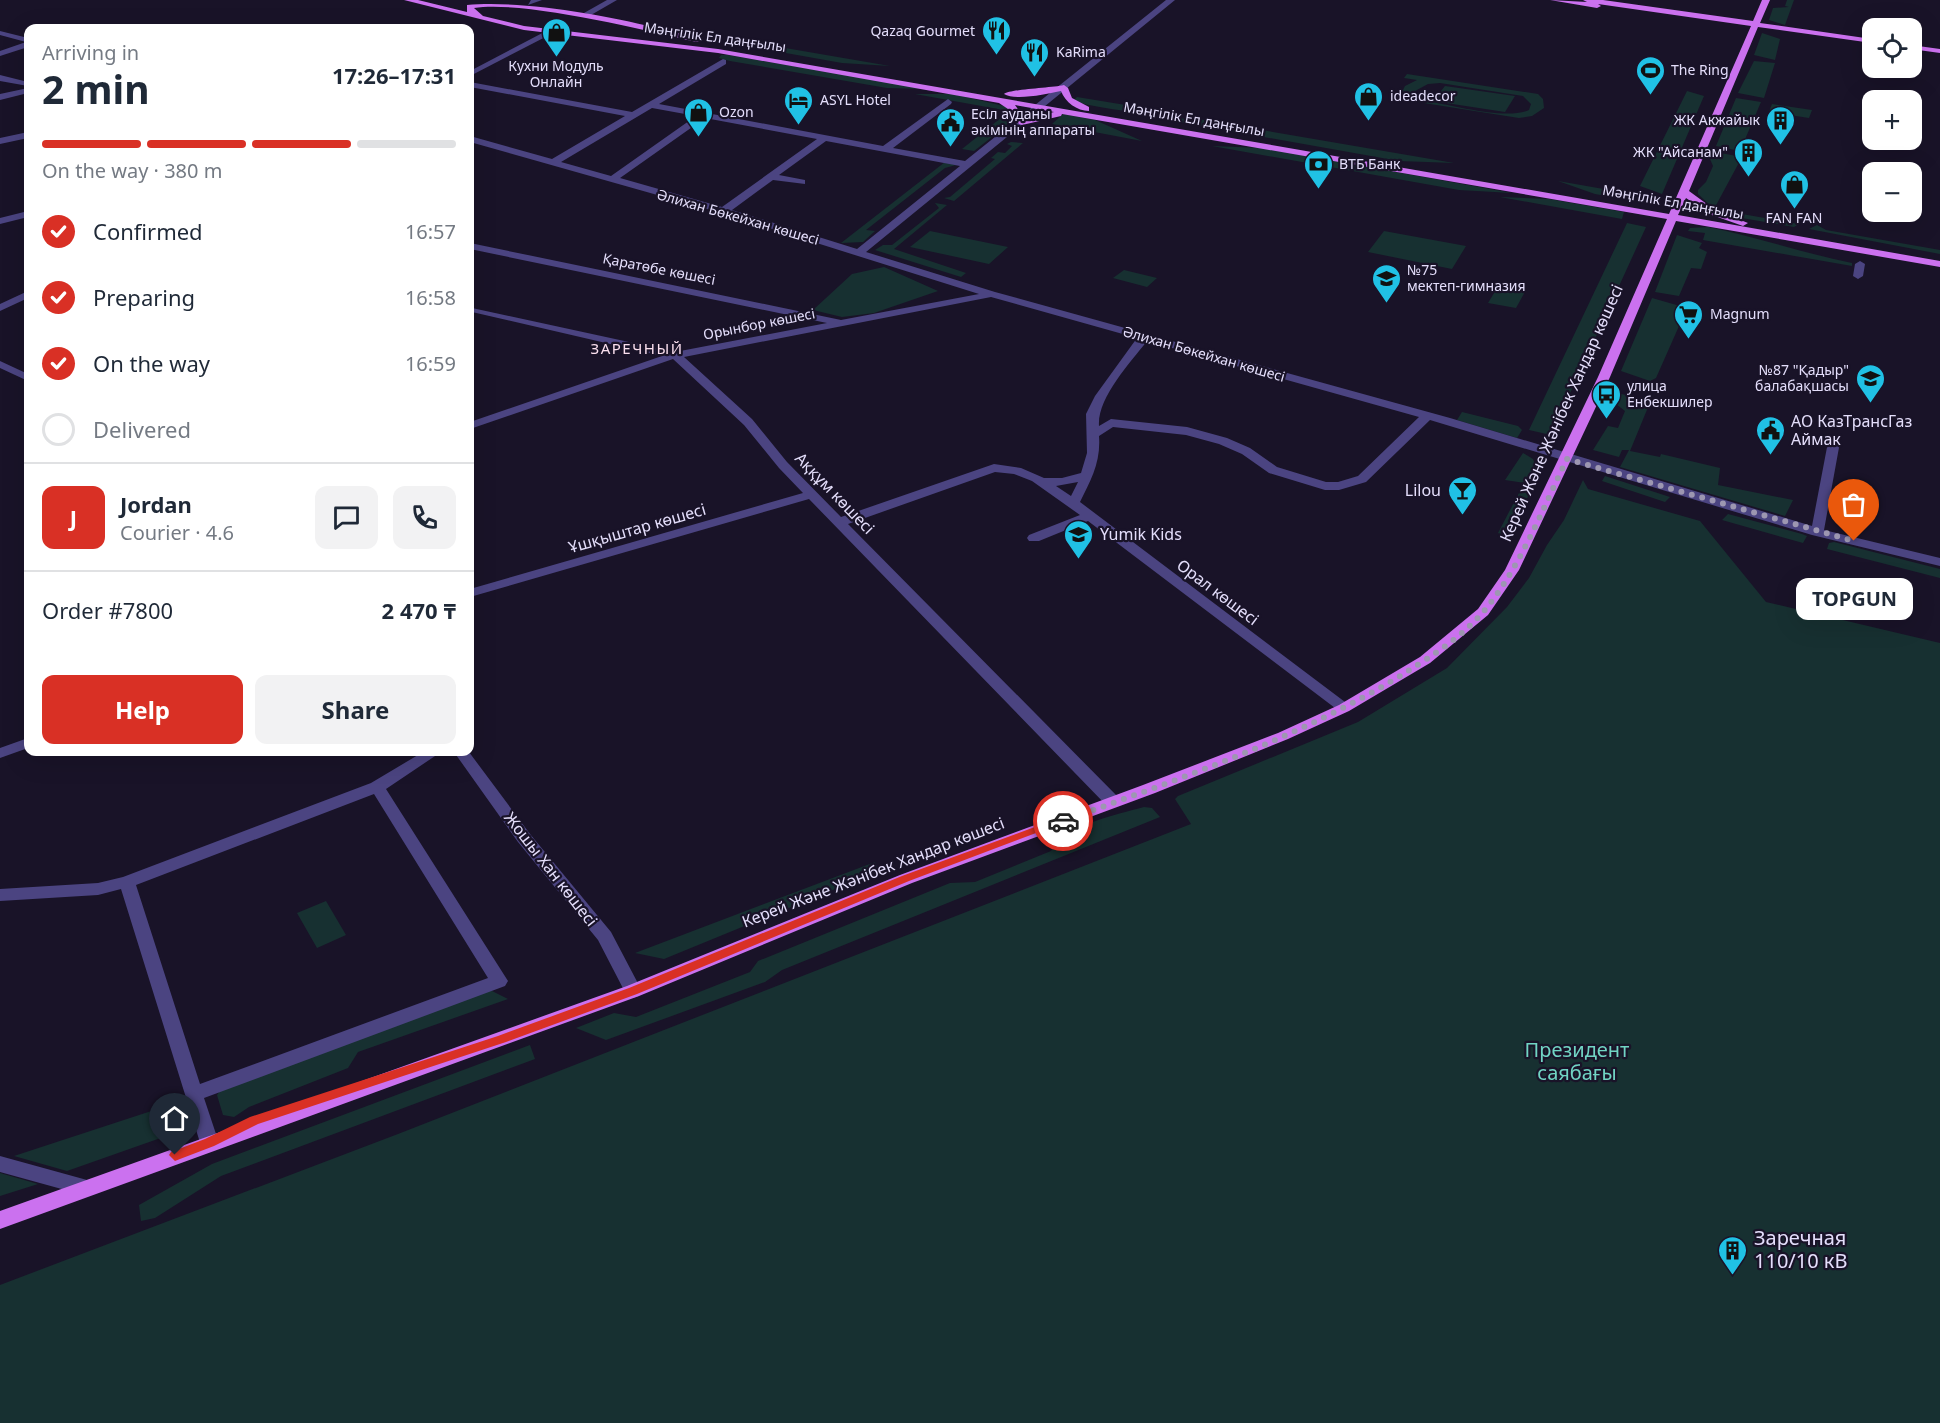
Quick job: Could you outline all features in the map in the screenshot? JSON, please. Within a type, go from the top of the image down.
[{"type":"main road","name":"Мәңгілік Ел даңғылы","points":[[408,0],[496,21],[553,31],[718,51],[990,96],[1940,264]]},
{"type":"main road","name":"Мәңгілік Ел даңғылы","points":[[498,0],[535,2],[726,47],[990,96]]},
{"type":"main road","points":[[1554,0],[1755,25]]},
{"type":"main road","points":[[1587,0],[1862,40]]},
{"type":"main road","name":"Керей Және Жәнібек Хандар көшесі","points":[[0,1220],[633,991],[906,879],[1283,736],[1344,708],[1425,660],[1483,612],[1512,570],[1567,459],[1766,0]]},
{"type":"main road","points":[[496,21],[474,14],[470,8],[488,2],[511,2]]},
{"type":"main road","points":[[567,33],[609,28],[609,21],[602,17]]},
{"type":"main road","points":[[1922,49],[1940,51]]},
{"type":"main road","points":[[990,96],[1036,93],[1064,88],[1068,99],[1083,112]]},
{"type":"main road","points":[[990,96],[1016,109],[1022,122],[1059,114],[1083,112]]},
{"type":"main road","points":[[1683,191],[1712,212],[1752,226]]},
{"type":"main road","name":"Мәңгілік Ел даңғылы","points":[[1672,215],[1752,226],[1940,259]]},
{"type":"street","points":[[588,13],[614,0]]},
{"type":"street","points":[[859,252],[1171,0]]},
{"type":"street","points":[[474,72],[553,31]]},
{"type":"street","points":[[0,33],[24,41]]},
{"type":"street","points":[[0,54],[24,44]]},
{"type":"street","points":[[553,163],[723,62]]},
{"type":"street","points":[[0,78],[24,87]]},
{"type":"street","points":[[474,85],[632,115]]},
{"type":"street","points":[[0,86],[24,89]]},
{"type":"street","points":[[0,97],[24,90]]},
{"type":"street","points":[[884,150],[948,102]]},
{"type":"street","points":[[650,105],[969,165]]},
{"type":"street","points":[[611,180],[704,115]]},
{"type":"street","points":[[0,141],[24,136]]},
{"type":"street","points":[[724,211],[823,139]]},
{"type":"street","name":"Әлихан Бөкейхан көшесі","points":[[474,140],[724,211],[991,294],[1427,416],[1817,532],[1940,562]]},
{"type":"street","points":[[773,177],[802,182]]},
{"type":"street","points":[[0,220],[24,215]]},
{"type":"street","name":"Қаратөбе көшесі","points":[[474,247],[842,323]]},
{"type":"street","name":"Орынбор көшесі","points":[[474,425],[675,355],[991,294]]},
{"type":"street","points":[[0,308],[24,296]]},
{"type":"street","name":"Аққұм көшесі","points":[[476,310],[675,355],[748,422],[783,465],[1113,802]]},
{"type":"street","points":[[1073,504],[1088,475],[1094,444],[1092,414],[1101,396],[1143,338]]},
{"type":"street","points":[[0,364],[24,376]]},
{"type":"street","points":[[1093,435],[1111,423],[1187,431],[1246,451],[1273,470],[1325,486],[1339,486],[1362,479],[1427,416]]},
{"type":"street","points":[[1817,532],[1834,442]]},
{"type":"street","name":"Орал көшесі","points":[[840,522],[994,468],[1013,468],[1028,473],[1073,504],[1344,708]]},
{"type":"street","points":[[1040,482],[1062,482],[1088,475]]},
{"type":"street","name":"Ұшқыштар көшесі","points":[[474,592],[813,494]]},
{"type":"street","points":[[1034,538],[1089,516]]},
{"type":"street","points":[[0,753],[24,744]]},
{"type":"street","points":[[0,895],[98,889],[127,882],[377,787],[427,756]]},
{"type":"street","name":"Жошы Хан көшесі","points":[[464,756],[524,838],[605,936],[633,991]]},
{"type":"street","points":[[194,1094],[499,981],[377,787]]},
{"type":"street","points":[[127,882],[209,1143]]},
{"type":"street","points":[[0,1164],[87,1188]]},
{"type":"green space","points":[[1787,0],[1794,0],[1785,25],[1769,20],[1773,8],[1789,7],[1785,6]]},
{"type":"green space","points":[[1762,33],[1780,39],[1775,60],[1754,55]]},
{"type":"green space","points":[[750,42],[890,66],[842,63],[741,45]]},
{"type":"green space","points":[[721,55],[927,89],[887,88],[730,61],[719,58]]},
{"type":"green space","points":[[1754,61],[1775,63],[1764,98],[1738,93]]},
{"type":"green space","points":[[1407,74],[1538,94],[1543,99],[1544,108],[1532,116],[1519,118],[1411,101],[1402,92],[1405,86],[1417,80],[1404,78]],"holes":[[[1440,83],[1523,96],[1531,104],[1529,110],[1508,114],[1431,102],[1419,98],[1415,91],[1428,84]]]},
{"type":"green space","points":[[1445,86],[1515,96],[1505,112],[1433,101]]},
{"type":"green space","points":[[1687,91],[1704,96],[1662,194],[1640,186]]},
{"type":"green space","points":[[915,94],[953,94],[1008,107],[1009,111]]},
{"type":"green space","points":[[1077,97],[1180,114],[1100,107],[1073,101]]},
{"type":"green space","points":[[1736,98],[1761,102],[1740,151],[1716,146]]},
{"type":"green space","points":[[1772,104],[1812,110],[1809,118],[1769,112]]},
{"type":"green space","points":[[1012,109],[1013,113],[1006,126],[974,151],[962,149]]},
{"type":"green space","points":[[1063,114],[1095,120],[1142,141],[1052,124]]},
{"type":"green space","points":[[1157,118],[1198,119],[1454,163],[1399,161]]},
{"type":"green space","points":[[1023,143],[954,201],[944,198],[950,197],[995,159],[991,158],[998,152],[1005,153],[1012,146],[1007,144]]},
{"type":"green space","points":[[1212,146],[1263,148],[1512,193],[1459,190]]},
{"type":"green space","points":[[1715,152],[1742,157],[1714,209],[1799,224],[1794,227],[1724,215],[1715,210],[1698,194],[1698,190],[1706,182],[1713,166],[1710,159]]},
{"type":"green space","points":[[945,162],[956,165],[945,168],[866,230],[875,231],[863,242],[841,243]]},
{"type":"green space","points":[[1558,181],[1632,194],[1629,200],[1595,194]]},
{"type":"green space","points":[[1500,197],[1549,199],[1624,212],[1622,219]]},
{"type":"green space","points":[[935,203],[947,205],[894,249],[966,273],[961,277],[875,250],[883,245],[892,245],[939,208]]},
{"type":"green space","points":[[1627,223],[1646,227],[1551,435],[1529,430]]},
{"type":"green space","points":[[1817,225],[1826,230],[1940,250],[1940,254],[1809,229]]},
{"type":"green space","points":[[1708,227],[1852,263],[1852,266],[1703,240],[1705,233],[1688,231],[1690,228]]},
{"type":"green space","points":[[930,231],[1008,247],[989,264],[910,247]]},
{"type":"green space","points":[[1384,231],[1466,246],[1452,269],[1368,252]]},
{"type":"green space","points":[[1677,235],[1702,243],[1699,248],[1707,252],[1701,269],[1691,268],[1679,296],[1655,292]]},
{"type":"green space","points":[[884,267],[938,291],[874,313],[842,317],[813,310],[852,274]]},
{"type":"green space","points":[[1124,270],[1157,278],[1147,287],[1113,278]]},
{"type":"green space","points":[[1499,285],[1526,290],[1516,308],[1488,303]]},
{"type":"green space","points":[[1652,298],[1687,308],[1656,378],[1650,381],[1621,371]]},
{"type":"green space","points":[[1616,393],[1651,400],[1630,451],[1660,457],[1661,454],[1720,468],[1718,485],[1793,500],[1785,516],[1620,467],[1629,450],[1622,450],[1619,457],[1593,450],[1608,426],[1618,428],[1625,411],[1616,404]]},
{"type":"green space","points":[[1462,412],[1518,426],[1522,430],[1517,438],[1457,420]]},
{"type":"green space","points":[[1523,453],[1533,459],[1536,467],[1525,483],[1505,480]]},
{"type":"green space","points":[[1605,476],[1670,497],[1665,502],[1602,481]]},
{"type":"green space","name":"Президент саябағы","points":[[1583,480],[1588,489],[1700,521],[1766,602],[1940,643],[1940,1423],[0,1423],[0,1285],[398,1134],[1191,824],[1175,799],[1178,796],[1358,722],[1447,668],[1507,607],[1529,578],[1564,520]]},
{"type":"green space","points":[[1520,491],[1531,493],[1524,502],[1518,502],[1510,539],[1498,533]]},
{"type":"green space","points":[[1728,514],[1807,536],[1803,543],[1722,520]]},
{"type":"green space","points":[[1834,542],[1940,569],[1940,578],[1827,549],[1829,543]]},
{"type":"green space","points":[[1144,807],[1152,808],[1160,817],[782,970],[765,982],[606,1040],[576,1028],[614,1013],[636,1017],[750,972],[758,961],[950,883],[975,882],[1051,851],[1068,834],[1092,822]]},
{"type":"green space","points":[[875,862],[879,871],[664,959],[635,953]]},
{"type":"green space","points":[[326,901],[346,935],[317,948],[297,913]]},
{"type":"green space","points":[[490,990],[508,999],[358,1052],[348,1068],[249,1107],[234,1117],[223,1115],[217,1095],[222,1088]]},
{"type":"green space","points":[[530,1045],[535,1059],[221,1176],[155,1218],[141,1221],[139,1205],[212,1164]]},
{"type":"green space","points":[[188,1099],[189,1128],[67,1171],[14,1156]]},
{"type":"green space","points":[[0,1173],[38,1184],[0,1196]]},
{"type":"way so far","points":[[1063,821],[1283,736],[1344,708],[1425,660],[1483,612],[1512,570],[1567,459],[1854,541]]},
{"type":"place","name":"Qazaq Gourmet","points":[[996,56]]},
{"type":"place","name":"Кухни Модуль Онлайн","points":[[556,58]]},
{"type":"place","name":"KaRima","points":[[1035,78]]},
{"type":"place","name":"The Ring","points":[[1650,96]]},
{"type":"place","name":"ideadecor","points":[[1369,122]]},
{"type":"place","name":"ASYL Hotel","points":[[799,126]]},
{"type":"place","name":"Ozon","points":[[698,138]]},
{"type":"place","name":"ЖК Акжайык","points":[[1781,146]]},
{"type":"place","name":"Есіл ауданы әкімінің аппараты","points":[[950,148]]},
{"type":"place","name":"ЖК \"Айсанам\"","points":[[1749,178]]},
{"type":"place","name":"ВТБ Банк","points":[[1318,190]]},
{"type":"place","name":"FAN FAN","points":[[1794,210]]},
{"type":"place","name":"№75 мектеп-гимназия","points":[[1386,304]]},
{"type":"place","name":"Magnum","points":[[1689,340]]},
{"type":"place","name":"№87 \"Қадыр\" балабақшасы","points":[[1870,404]]},
{"type":"place","name":"улица Енбекшилер","points":[[1606,420]]},
{"type":"place","name":"АО КазТрансГаз Аймак","points":[[1770,456]]},
{"type":"place","name":"Lilou","points":[[1462,516]]},
{"type":"place","name":"TOPGUN","points":[[1854,541]]},
{"type":"place","name":"Yumik Kids","points":[[1079,560]]},
{"type":"place","name":"Заречная 110/10 кВ","points":[[1733,1276]]},
{"type":"district","name":"ЗАРЕЧНЫЙ","points":[[637,349]]},
{"type":"route","points":[[175,1155],[209,1143],[254,1120],[502,1039],[633,991],[906,879],[1063,821]]}]
